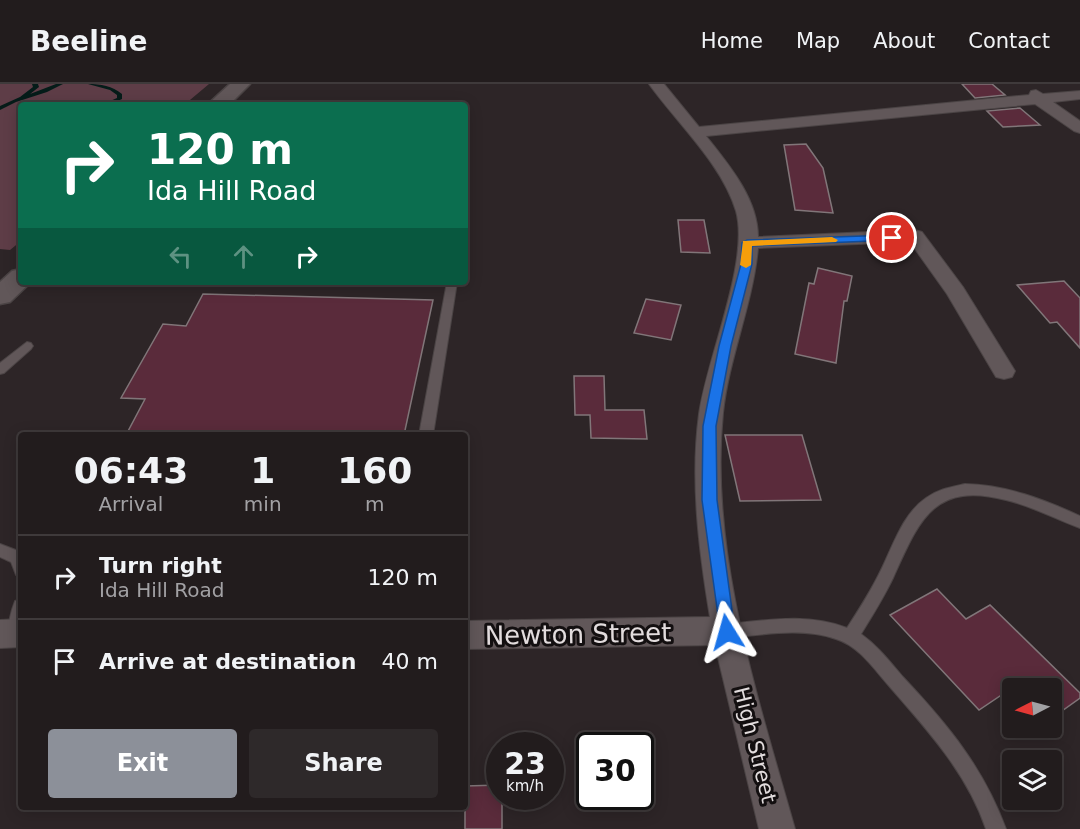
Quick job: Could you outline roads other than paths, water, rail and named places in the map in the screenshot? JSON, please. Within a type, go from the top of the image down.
[{"type":"main road","points":[[220,102],[241,84]]},
{"type":"main road","points":[[0,296],[18,280]]},
{"type":"street","name":"High Street","points":[[660,84],[696,132],[736,192],[748,222],[746,264],[725,346],[710,426],[709,500],[727,632],[777,829]]},
{"type":"street","points":[[1028,84],[1034,89],[1038,99],[1080,128]]},
{"type":"street","points":[[696,132],[1080,95]]},
{"type":"street","points":[[747,243],[915,237],[956,292],[1004,371]]},
{"type":"street","name":"Newton Street","points":[[468,635],[727,632]]},
{"type":"lane","points":[[427,432],[451,285]]},
{"type":"lane","points":[[0,370],[27,346]]},
{"type":"lane","points":[[850,637],[879,588],[904,538],[918,515],[932,501],[950,493],[968,490],[990,491],[1016,497],[1080,522]]},
{"type":"lane","points":[[0,550],[18,558]]},
{"type":"lane","points":[[727,632],[800,625],[829,629],[850,637],[874,657],[941,731],[968,767],[988,803],[996,829]]},
{"type":"waterway","points":[[22,98],[36,87],[35,84]]},
{"type":"waterway","points":[[0,108],[60,84]]},
{"type":"waterway","points":[[91,84],[112,89],[120,95],[119,99],[112,102]]}]
